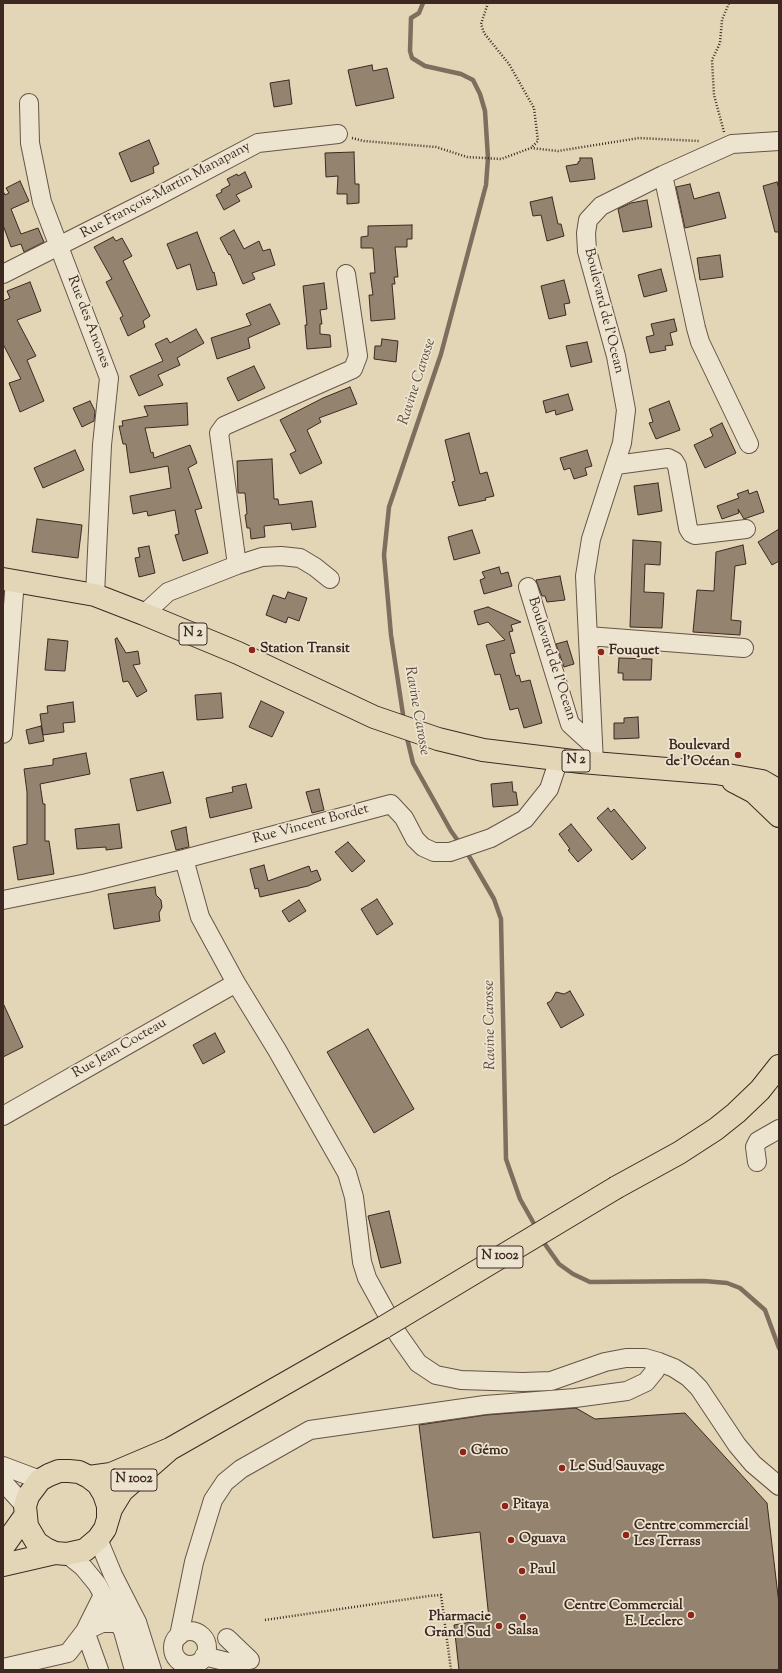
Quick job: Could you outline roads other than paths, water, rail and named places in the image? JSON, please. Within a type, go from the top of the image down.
[{"type":"main road","name":"N 2","points":[[9,580],[95,595],[238,653],[374,717],[438,739],[483,750],[559,759],[594,754],[762,781],[779,791]]},
{"type":"main road","name":"N 2","points":[[716,773],[754,792],[779,816]]},
{"type":"main road","name":"N 1002","points":[[89,1477],[111,1474],[170,1449],[384,1327],[617,1188],[679,1153],[716,1129],[736,1113],[760,1090],[779,1066]]},
{"type":"main road","name":"N 1002","points":[[108,1518],[122,1492],[170,1449]]},
{"type":"main road","points":[[3,1565],[85,1550],[98,1539],[105,1529],[108,1518],[108,1506],[104,1494],[98,1484],[79,1472],[69,1470],[49,1474],[40,1480],[28,1496],[25,1511],[27,1526],[37,1543],[46,1549],[61,1554]]},
{"type":"main road","points":[[3,1547],[25,1511]]},
{"type":"street","name":"Rue des Anones","points":[[29,103],[30,143],[42,202],[109,378],[102,445],[95,595]]},
{"type":"street","name":"Rue François-Martin Manapany","points":[[3,274],[59,247],[258,142],[338,134]]},
{"type":"street","name":"Boulevard de l'Ocean","points":[[594,754],[585,576],[591,539],[622,443],[626,410],[616,356],[587,251],[586,233],[588,220],[601,206],[663,175],[732,144],[779,141]]},
{"type":"street","points":[[663,175],[700,342],[749,444]]},
{"type":"street","points":[[237,565],[219,433],[224,426],[353,369],[358,356],[346,274]]},
{"type":"street","points":[[616,465],[668,458],[674,461],[677,466],[688,528],[691,533],[695,535],[746,529]]},
{"type":"street","points":[[144,614],[168,592],[237,565],[262,558],[281,556],[300,558],[315,567],[330,579]]},
{"type":"street","points":[[3,734],[9,580]]},
{"type":"street","name":"Boulevard de l'Ocean","points":[[528,587],[570,724],[594,754]]},
{"type":"street","points":[[588,636],[744,648]]},
{"type":"street","name":"Rue Vincent Bordet","points":[[3,900],[87,883],[184,859],[391,804],[404,818],[415,839],[423,847],[434,852],[450,852],[492,838],[525,819],[549,790],[559,759]]},
{"type":"street","points":[[184,859],[200,917],[236,983],[277,1050],[347,1173],[354,1197],[362,1262],[366,1278],[399,1336],[418,1363],[436,1375],[461,1380],[523,1382],[551,1381],[605,1362],[626,1358],[645,1358],[659,1362],[674,1368],[688,1377],[699,1388],[737,1445],[753,1464],[779,1486]]},
{"type":"street","name":"Rue Jean Cocteau","points":[[3,1116],[236,983]]},
{"type":"street","points":[[757,1162],[755,1147],[758,1141],[779,1130]]},
{"type":"street","points":[[245,1665],[232,1663],[194,1664],[174,1655],[173,1650],[173,1645],[179,1636],[194,1562],[213,1500],[225,1482],[241,1469],[310,1430],[627,1391],[646,1382],[659,1362]]},
{"type":"street","points":[[3,1466],[40,1480]]},
{"type":"street","points":[[3,1482],[25,1511]]},
{"type":"street","points":[[98,1539],[113,1575],[137,1622],[152,1670]]},
{"type":"street","points":[[61,1554],[83,1567],[97,1584],[122,1632],[134,1670]]},
{"type":"street","points":[[3,1668],[20,1667],[68,1653],[85,1631],[103,1595]]},
{"type":"street","points":[[185,1603],[198,1634],[202,1637],[206,1646],[194,1664]]},
{"type":"street","points":[[85,1631],[102,1623],[118,1623]]},
{"type":"street","points":[[85,1631],[99,1670]]},
{"type":"street","points":[[179,1636],[188,1632],[198,1634]]},
{"type":"street","points":[[227,1638],[245,1665]]},
{"type":"waterway","name":"Ravine Carosse","points":[[404,721],[391,635],[384,555],[389,507],[441,354],[486,185],[488,158],[485,111],[480,94],[473,80],[461,74],[425,66],[412,58],[410,51],[411,18],[419,13],[423,3]]},
{"type":"waterway","name":"Ravine Carosse","points":[[406,734],[413,763],[451,831],[461,845]]},
{"type":"waterway","name":"Ravine Carosse","points":[[466,851],[494,899],[501,919],[506,1159],[520,1199],[537,1229]]},
{"type":"waterway","name":"Ravine Carosse","points":[[542,1240],[559,1264],[573,1274],[590,1282],[704,1281],[727,1283],[740,1288],[765,1310],[779,1348]]},
{"type":"place","name":"Station Transit","points":[[252,650]]},
{"type":"place","name":"Fouquet","points":[[601,652]]},
{"type":"place","name":"Boulevard de l'Océan","points":[[738,755]]},
{"type":"place","name":"Gémo","points":[[463,1452]]},
{"type":"place","name":"Le Sud Sauvage","points":[[562,1468]]},
{"type":"place","name":"Pitaya","points":[[505,1506]]},
{"type":"place","name":"Centre commercial Les Terrass","points":[[626,1535]]},
{"type":"place","name":"Oguava","points":[[511,1540]]},
{"type":"place","name":"Paul","points":[[522,1571]]},
{"type":"place","name":"Centre Commercial E. Leclerc","points":[[691,1615]]},
{"type":"place","name":"Salsa","points":[[523,1617]]},
{"type":"place","name":"Pharmacie Grand Sud","points":[[499,1626]]}]
